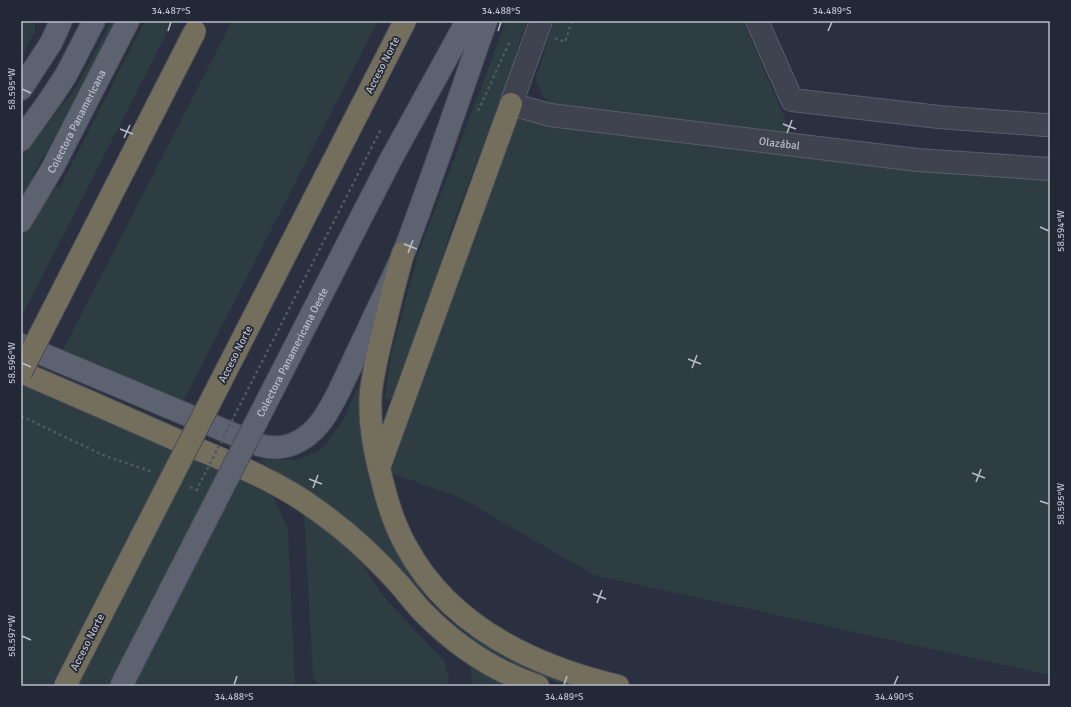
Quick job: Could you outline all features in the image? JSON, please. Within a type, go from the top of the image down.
[{"type":"highway","name":"Acceso Norte","points":[[65,686],[405,21]]},
{"type":"highway","points":[[197,26],[21,372],[251,472],[292,492],[333,521],[361,545],[399,584],[423,612],[458,644],[492,665],[526,682],[538,686]]},
{"type":"highway","points":[[379,469],[511,104]]},
{"type":"highway","points":[[403,253],[375,362],[371,392],[371,422],[379,469],[389,506],[405,545],[414,560],[443,596],[472,622],[493,637],[540,661],[565,671],[618,686]]},
{"type":"main road","points":[[25,84],[40,49],[48,21]]},
{"type":"main road","points":[[25,84],[62,21]]},
{"type":"main road","points":[[21,140],[66,75],[94,21]]},
{"type":"main road","name":"Colectora Panamericana","points":[[21,221],[53,167],[128,21]]},
{"type":"main road","name":"Colectora Panamericana Oeste","points":[[121,686],[391,159],[467,21]]},
{"type":"main road","points":[[21,345],[259,445],[275,448],[291,445],[305,437],[320,424],[330,409],[403,253],[486,21]]},
{"type":"street","points":[[511,104],[541,21]]},
{"type":"street","points":[[758,21],[792,100],[939,117],[1050,125]]},
{"type":"street","name":"Olazábal","points":[[511,104],[550,115],[901,158],[1050,169]]},
{"type":"path","points":[[196,491],[381,129]]},
{"type":"path","points":[[21,416],[105,456],[154,473]]},
{"type":"path","points":[[184,484],[206,493]]},
{"type":"shaded area","points":[[21,21],[35,21],[35,30],[21,58]]},
{"type":"shaded area","points":[[111,21],[116,21],[50,146],[32,175],[59,189],[145,21],[173,21],[21,318],[21,159],[77,86]]},
{"type":"shaded area","points":[[232,21],[378,21],[183,402],[62,352]]},
{"type":"shaded area","points":[[506,21],[527,21],[516,52],[515,82],[491,125],[456,215],[415,342],[394,398],[385,399],[391,354],[419,252]]},
{"type":"shaded area","points":[[554,21],[743,21],[792,135],[554,107],[542,95],[536,79]]},
{"type":"shaded area","points":[[511,104],[1050,169],[1050,675],[594,575],[459,497],[379,469]]},
{"type":"shaded area","points":[[21,382],[51,397],[146,436],[272,493],[288,529],[295,686],[21,686]]},
{"type":"shaded area","points":[[357,389],[361,391],[363,440],[437,598],[588,686],[568,686],[535,675],[478,644],[440,611],[377,545],[345,517],[259,460],[296,460],[321,450],[342,422]]},
{"type":"shaded area","points":[[304,512],[348,543],[385,598],[444,661],[449,678],[447,686],[320,686],[313,677]]},
{"type":"shaded area","points":[[470,664],[511,686],[472,686]]}]
